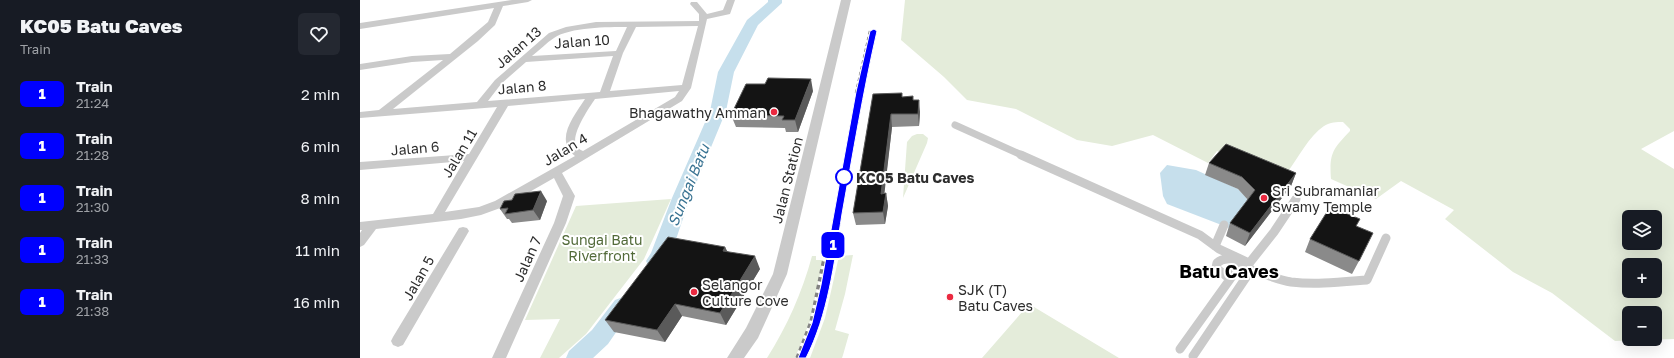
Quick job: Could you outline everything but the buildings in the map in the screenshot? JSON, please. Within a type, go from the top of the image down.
[{"type":"street","points":[[360,26],[528,0]]},
{"type":"street","name":"Jalan 13","points":[[481,104],[498,82],[522,59],[552,35],[566,30],[596,25],[703,20],[727,12],[731,0]]},
{"type":"street","name":"Jalan Station","points":[[735,358],[752,333],[780,274],[846,0]]},
{"type":"street","points":[[382,113],[475,39],[492,23],[500,4]]},
{"type":"street","points":[[694,4],[703,13],[703,20]]},
{"type":"street","name":"Jalan 4","points":[[360,226],[461,215],[481,211],[499,204],[679,99],[686,88],[703,20]]},
{"type":"street","points":[[604,94],[619,53],[633,24]]},
{"type":"street","name":"Jalan 10","points":[[522,59],[619,53]]},
{"type":"street","points":[[360,68],[412,59],[453,57]]},
{"type":"street","name":"Jalan 8","points":[[360,115],[686,88]]},
{"type":"street","points":[[582,156],[573,150],[570,142],[572,132],[592,95]]},
{"type":"street","name":"Jalan 11","points":[[436,218],[505,102]]},
{"type":"street","points":[[955,125],[1200,235],[1214,246],[1247,266]]},
{"type":"street","name":"Jalan 6","points":[[360,166],[473,157]]},
{"type":"street","name":"Jalan 7","points":[[500,358],[560,223],[569,196],[556,172]]},
{"type":"street","points":[[1193,356],[1247,266],[1274,232],[1296,199]]},
{"type":"street","points":[[360,241],[372,225]]},
{"type":"street","points":[[1214,246],[1224,226]]},
{"type":"street","name":"Jalan 5","points":[[398,341],[463,231]]},
{"type":"street","points":[[1230,279],[1218,272],[1217,263],[1222,258],[1226,258],[1290,282],[1328,283],[1367,280],[1386,238]]},
{"type":"street","points":[[1180,349],[1230,279],[1247,266]]},
{"type":"green space","points":[[905,0],[1674,0],[1674,131],[1641,149],[1674,169],[1674,339],[1662,339],[1662,306],[1622,306],[1622,341],[1615,341],[1552,293],[1513,272],[1445,219],[1454,210],[1401,181],[1376,199],[1331,179],[1333,152],[1350,131],[1350,129],[1343,122],[1336,122],[1324,126],[1313,135],[1287,173],[1264,171],[1217,151],[1208,163],[1153,135],[1112,146],[1077,140],[1016,109],[967,100],[944,77],[901,40]]},
{"type":"green space","points":[[923,134],[928,138],[927,143],[903,198],[907,142],[912,136]]},
{"type":"green space","name":"Sungai Batu Riverfront","points":[[671,199],[644,259],[586,334],[559,358],[540,358],[560,319],[525,320],[576,206]]},
{"type":"green space","points":[[853,255],[845,294],[835,330],[849,334],[842,358],[810,358],[825,318],[839,256]]},
{"type":"green space","points":[[812,256],[816,256],[816,260],[823,260],[810,321],[795,358],[767,358],[793,309],[804,283]]},
{"type":"green space","points":[[1029,304],[1119,358],[982,358]]},
{"type":"water","points":[[1167,165],[1196,170],[1238,189],[1251,203],[1232,229],[1167,204],[1163,196],[1160,173]]},
{"type":"waterway","name":"Sungai Batu","points":[[656,261],[660,257],[681,198],[718,111],[726,72],[752,23],[775,3],[775,0]]},
{"type":"waterway","name":"Sungai Batu","points":[[577,358],[600,337],[623,306]]},
{"type":"railway","points":[[856,93],[870,31]]},
{"type":"railway","points":[[797,358],[811,322],[825,254]]},
{"type":"railway","points":[[806,351],[817,323],[832,254]]},
{"type":"train","name":"1","points":[[803,358],[817,323],[826,285],[860,92],[874,31]]},
{"type":"place","name":"Bhagawathy Amman","points":[[774,112]]},
{"type":"place","name":"KC05 Batu Caves","points":[[844,177]]},
{"type":"place","name":"Sri Subramaniar Swamy Temple","points":[[1264,198]]},
{"type":"place","name":"Selangor Culture Cove","points":[[694,292]]},
{"type":"place","name":"SJK (T) Batu Caves","points":[[950,297]]},
{"type":"district","name":"Batu Caves","points":[[1229,271]]}]
